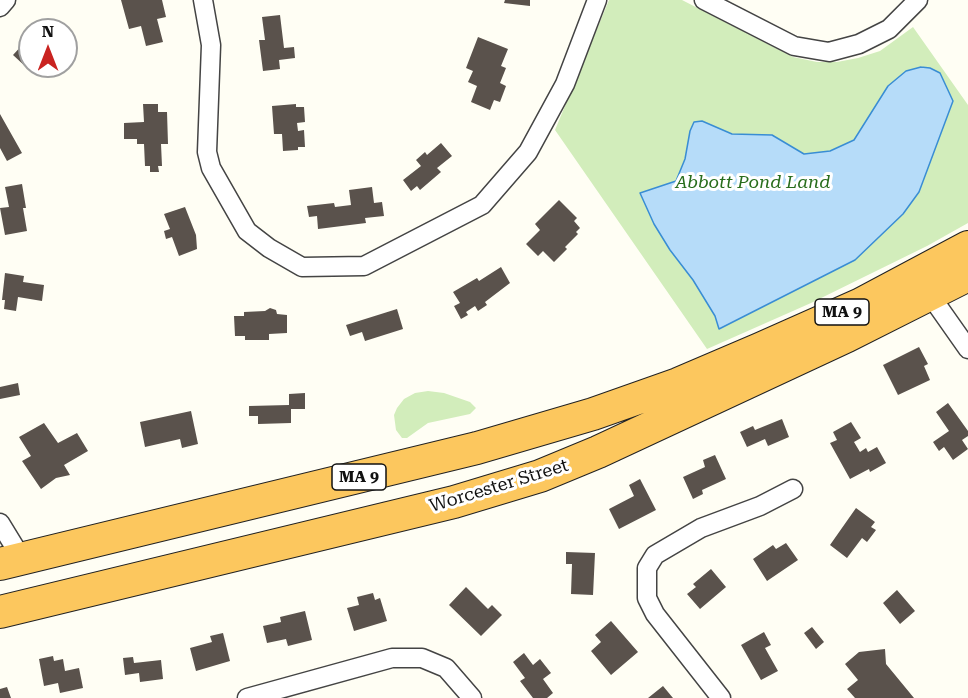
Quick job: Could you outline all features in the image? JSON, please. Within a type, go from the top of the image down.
[{"type":"highway","name":"MA 9","points":[[11,562],[477,448],[621,404],[733,361],[861,304],[968,247]]},
{"type":"highway","name":"Worcester Street","points":[[0,612],[454,502],[540,476],[615,445],[968,275]]},
{"type":"highway","points":[[153,527],[165,537],[167,548],[164,561],[153,575]]},
{"type":"street","points":[[0,7],[6,0]]},
{"type":"street","points":[[203,0],[211,45],[207,152],[211,168],[247,231],[269,248],[302,267],[364,266],[482,206],[528,152],[565,84],[597,0]]},
{"type":"street","points":[[704,0],[794,46],[829,52],[859,44],[889,28],[918,0]]},
{"type":"street","points":[[930,295],[968,349]]},
{"type":"street","points":[[721,698],[655,614],[647,598],[647,568],[655,555],[701,528],[760,506],[793,489]]},
{"type":"street","points":[[0,523],[11,562]]},
{"type":"street","points":[[247,698],[392,658],[422,658],[446,668],[472,698]]},
{"type":"green space","name":"Abbott Pond Land","points":[[609,0],[682,0],[793,57],[817,62],[837,62],[880,51],[913,27],[968,105],[968,223],[927,246],[811,303],[707,349],[555,130]]},
{"type":"green space","points":[[428,391],[444,393],[470,402],[476,408],[470,414],[428,423],[407,438],[402,438],[396,430],[394,415],[397,408],[404,399],[415,393]]},
{"type":"water","points":[[921,67],[940,73],[953,101],[919,192],[903,214],[855,260],[719,329],[715,316],[693,280],[654,224],[640,193],[676,181],[685,159],[694,122],[702,121],[732,134],[772,135],[804,154],[830,151],[854,140],[888,86],[906,71]]},
{"type":"building","points":[[121,0],[162,0],[166,17],[157,19],[163,42],[146,46],[141,26],[129,29]]},
{"type":"building","points":[[505,0],[530,0],[530,6],[504,3]]},
{"type":"building","points":[[280,15],[284,48],[294,47],[295,58],[279,60],[280,69],[263,71],[259,40],[265,40],[262,17]]},
{"type":"building","points":[[478,37],[508,49],[501,66],[506,68],[500,83],[506,86],[500,102],[494,100],[490,110],[471,102],[477,86],[468,82],[473,71],[466,68]]},
{"type":"building","points":[[18,50],[18,60],[13,55]]},
{"type":"building","points":[[143,104],[158,104],[158,112],[167,112],[168,144],[161,144],[162,166],[158,166],[159,172],[150,172],[150,166],[145,166],[144,144],[137,144],[137,139],[124,139],[124,123],[144,122]]},
{"type":"building","points":[[296,104],[296,107],[304,107],[305,122],[297,123],[298,131],[304,130],[305,147],[283,151],[282,134],[274,134],[272,106]]},
{"type":"building","points":[[0,114],[22,153],[7,161],[0,148]]},
{"type":"building","points":[[441,143],[452,156],[437,168],[441,172],[420,190],[417,186],[411,191],[403,180],[421,166],[416,160],[425,152],[427,155]]},
{"type":"building","points":[[22,184],[27,231],[5,235],[0,208],[9,207],[5,187]]},
{"type":"building","points":[[372,187],[374,203],[382,202],[384,216],[365,218],[366,223],[318,229],[317,216],[309,217],[307,206],[334,203],[335,207],[351,205],[349,190]]},
{"type":"building","points":[[559,200],[577,218],[574,221],[580,228],[576,232],[578,234],[565,247],[567,249],[554,262],[543,251],[538,256],[526,244],[540,230],[535,224]]},
{"type":"building","points":[[185,207],[196,235],[197,249],[179,256],[172,237],[166,239],[164,231],[170,229],[164,214]]},
{"type":"building","points":[[501,267],[510,283],[485,302],[487,305],[478,311],[475,306],[466,312],[468,315],[461,319],[454,306],[460,303],[453,292],[477,278],[479,281]]},
{"type":"building","points":[[5,273],[24,276],[23,282],[44,285],[42,301],[18,297],[16,311],[4,309],[5,300],[2,300]]},
{"type":"building","points":[[270,308],[276,310],[277,314],[287,315],[287,333],[269,334],[269,340],[245,340],[245,336],[235,336],[234,316],[244,316],[244,312],[265,311]]},
{"type":"building","points":[[397,309],[403,329],[365,341],[362,332],[350,336],[346,325]]},
{"type":"building","points":[[919,347],[928,364],[924,366],[930,380],[898,395],[883,365]]},
{"type":"building","points":[[18,383],[20,395],[0,399],[0,387]]},
{"type":"building","points":[[305,393],[305,409],[291,409],[291,423],[258,424],[258,416],[249,416],[249,406],[289,405],[289,394]]},
{"type":"building","points":[[948,403],[968,431],[968,436],[962,440],[968,449],[953,460],[944,447],[939,451],[933,442],[949,431],[936,412]]},
{"type":"building","points":[[191,411],[198,444],[182,448],[180,439],[145,447],[140,422]]},
{"type":"building","points":[[782,419],[789,437],[768,446],[765,439],[747,447],[740,432],[753,426],[755,430]]},
{"type":"building","points":[[851,422],[861,438],[854,442],[860,452],[866,448],[868,452],[877,447],[886,463],[850,479],[830,443],[837,440],[833,432]]},
{"type":"building","points":[[44,423],[58,443],[77,433],[88,451],[64,465],[70,475],[56,478],[41,489],[22,461],[31,456],[19,437]]},
{"type":"building","points":[[715,455],[726,479],[702,490],[703,494],[693,499],[683,477],[705,467],[703,460]]},
{"type":"building","points":[[640,479],[656,510],[619,529],[609,509],[634,496],[629,485]]},
{"type":"building","points":[[856,508],[875,522],[871,527],[876,530],[867,542],[862,538],[847,558],[830,545]]},
{"type":"building","points":[[786,543],[798,560],[767,581],[753,559],[773,545],[776,549]]},
{"type":"building","points":[[566,552],[595,553],[593,595],[571,594],[572,564],[566,564]]},
{"type":"building","points":[[711,569],[726,587],[700,609],[687,594],[696,587],[693,584]]},
{"type":"building","points":[[466,587],[488,609],[492,605],[502,615],[481,636],[449,605]]},
{"type":"building","points":[[897,590],[915,611],[900,624],[883,603]]},
{"type":"building","points":[[373,593],[375,600],[380,598],[387,621],[354,631],[347,608],[359,605],[357,597]]},
{"type":"building","points":[[305,611],[312,640],[288,646],[286,639],[267,643],[263,626],[281,622],[280,617]]},
{"type":"building","points":[[611,621],[638,652],[611,675],[591,651],[601,642],[595,635]]},
{"type":"building","points":[[812,627],[824,642],[816,649],[804,633]]},
{"type":"building","points":[[764,632],[771,645],[765,648],[778,671],[761,680],[741,645]]},
{"type":"building","points":[[223,633],[230,661],[196,671],[190,648],[212,642],[210,636]]},
{"type":"building","points":[[885,649],[886,664],[914,698],[855,698],[847,689],[858,680],[845,664],[859,652]]},
{"type":"building","points":[[524,653],[533,665],[540,659],[551,673],[543,679],[553,693],[547,698],[533,698],[520,681],[525,678],[513,662]]},
{"type":"building","points":[[53,656],[54,661],[63,659],[65,671],[79,668],[83,688],[60,693],[58,683],[44,686],[39,659]]},
{"type":"building","points":[[133,657],[134,663],[161,660],[163,679],[140,682],[139,673],[125,675],[123,658]]},
{"type":"building","points":[[663,686],[673,698],[648,698]]},
{"type":"building","points":[[7,687],[11,698],[0,698],[0,689]]}]
